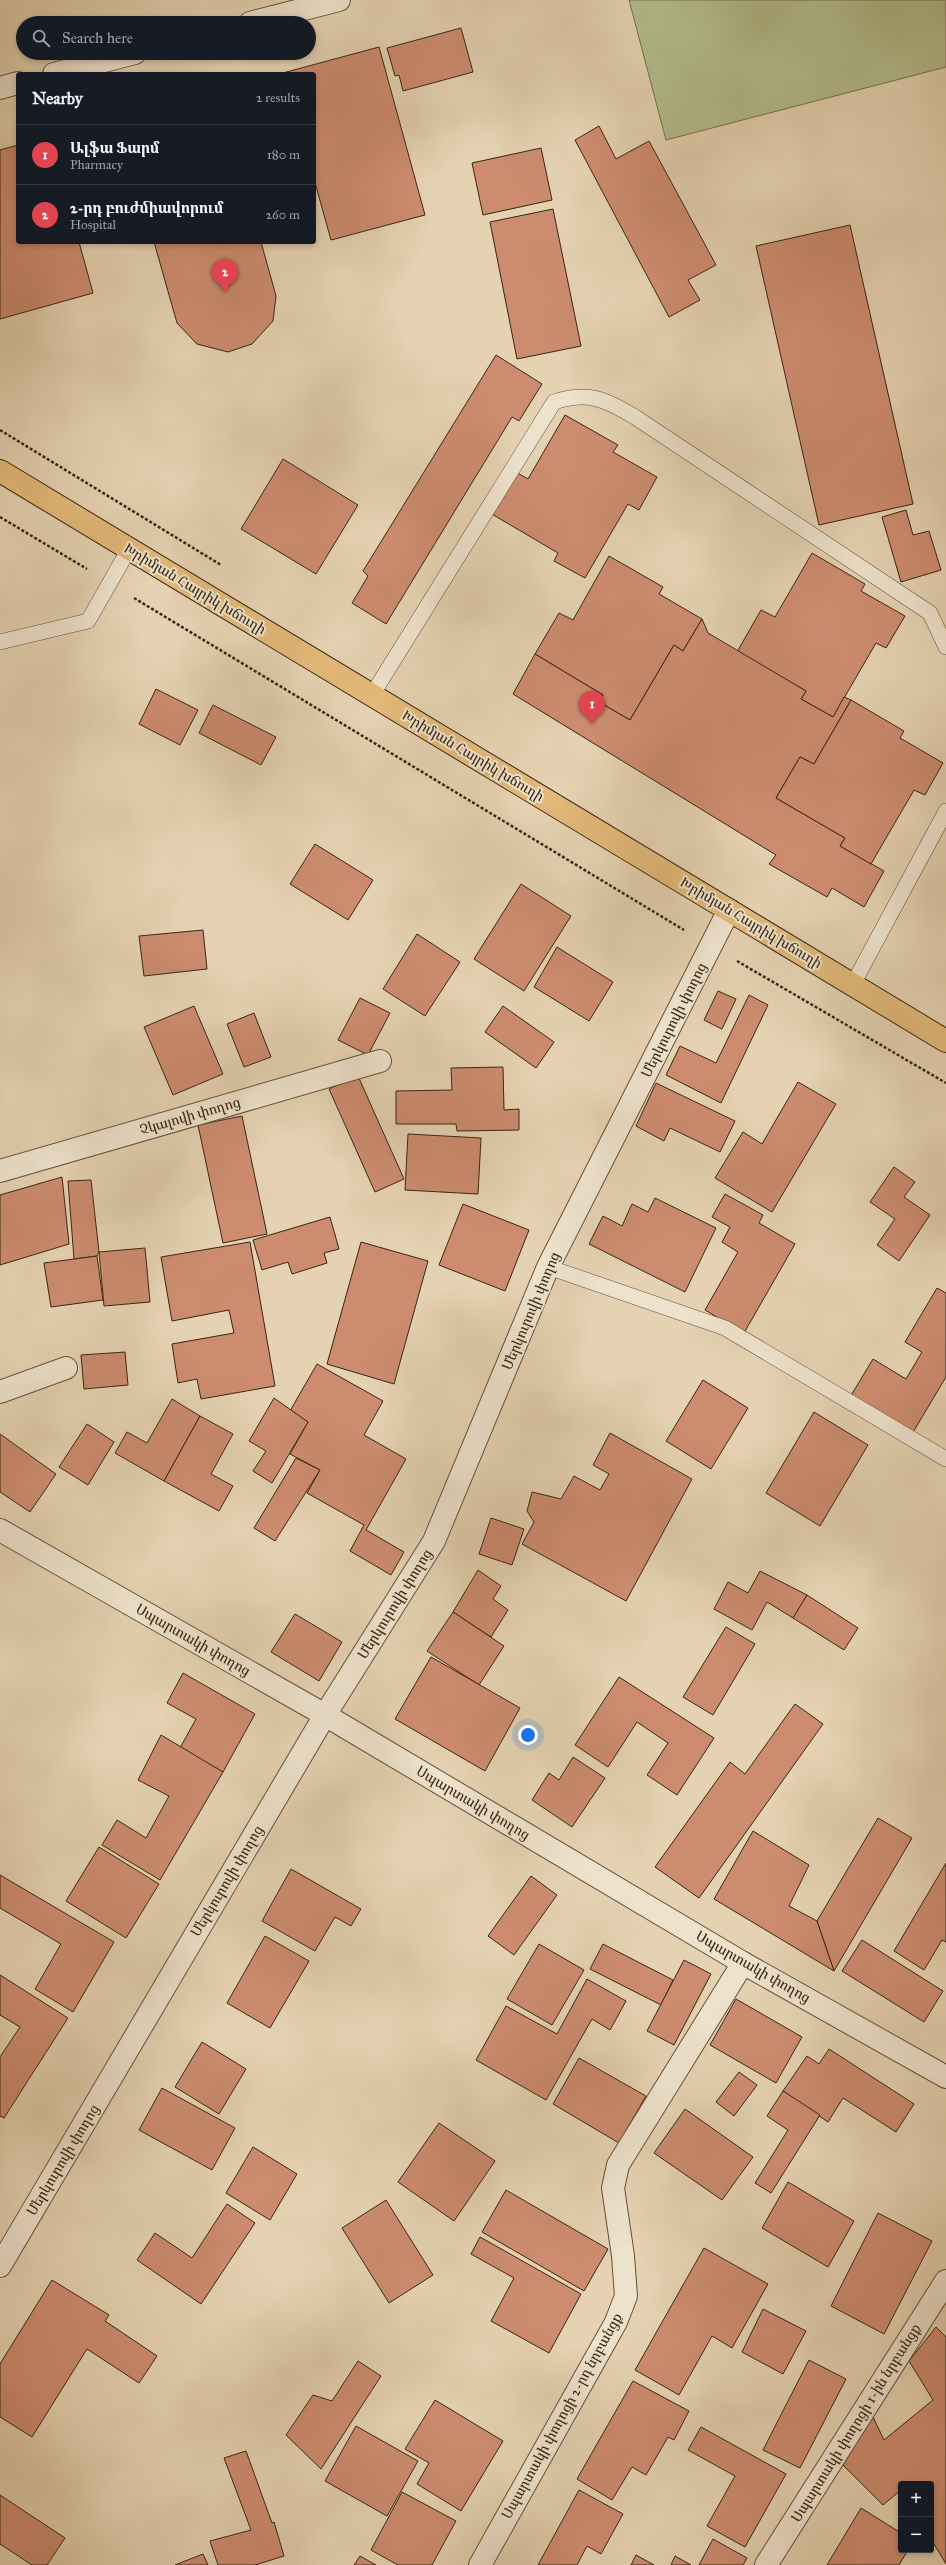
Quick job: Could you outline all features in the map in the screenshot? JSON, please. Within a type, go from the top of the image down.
[{"type":"highway","name":"Խրիմյան Հայրիկ խճուղի","points":[[0,471],[946,1040]]},
{"type":"street","points":[[277,16],[339,0]]},
{"type":"street","points":[[62,72],[108,60]]},
{"type":"street","points":[[0,88],[16,84]]},
{"type":"street","name":"Մերկուրովի փողոց","points":[[0,2266],[325,1715],[434,1541],[548,1267],[729,910]]},
{"type":"street","name":"Չկալովի փողոց","points":[[0,1171],[380,1061]]},
{"type":"street","points":[[0,1392],[66,1368]]},
{"type":"street","name":"Սպարտակի փողոց","points":[[0,1530],[325,1715],[743,1963],[946,2076]]},
{"type":"street","name":"Սպարտակի փողոցի 2-րդ նրբանցք","points":[[480,2565],[616,2322],[626,2296],[623,2256],[613,2188],[618,2165],[743,1963]]},
{"type":"street","name":"Սպարտակի փողոցի 1-ին նրբանցք","points":[[766,2565],[946,2281]]},
{"type":"lane","points":[[372,695],[554,402],[571,396],[589,396],[612,404],[635,417],[911,600],[930,613],[946,647]]},
{"type":"lane","points":[[0,642],[88,621],[129,549]]},
{"type":"lane","points":[[853,984],[946,811]]},
{"type":"lane","points":[[548,1267],[725,1328],[946,1459]]},
{"type":"path","points":[[0,517],[711,946],[946,1083]]},
{"type":"green space","points":[[629,0],[946,0],[946,67],[666,140]]},
{"type":"building","points":[[461,28],[473,72],[403,91],[399,75],[395,76],[387,48]]},
{"type":"building","points":[[379,47],[425,215],[331,240],[316,186],[316,72],[286,72]]},
{"type":"building","points":[[599,126],[616,159],[649,141],[716,265],[688,280],[700,300],[669,317],[575,140]]},
{"type":"building","points":[[16,146],[16,244],[80,244],[93,293],[0,319],[0,150]]},
{"type":"building","points":[[541,148],[552,200],[483,215],[472,163]]},
{"type":"building","points":[[553,209],[581,346],[517,359],[490,222]]},
{"type":"building","points":[[850,225],[913,504],[819,525],[756,246]]},
{"type":"building","points":[[155,244],[262,244],[276,296],[273,321],[252,344],[228,352],[197,344],[177,323]]},
{"type":"building","points":[[496,355],[542,384],[519,421],[512,417],[386,624],[352,603],[368,576],[363,571]]},
{"type":"building","points":[[565,415],[618,445],[613,452],[657,477],[639,510],[628,504],[585,578],[554,561],[558,553],[490,513],[514,471],[528,479]]},
{"type":"building","points":[[283,459],[358,505],[316,574],[241,529]]},
{"type":"building","points":[[906,510],[913,535],[929,531],[941,570],[901,582],[882,517]]},
{"type":"building","points":[[812,553],[865,584],[861,591],[905,616],[886,648],[876,643],[833,717],[801,699],[806,691],[737,652],[761,610],[775,617]]},
{"type":"building","points":[[609,556],[663,587],[659,594],[702,619],[683,651],[674,645],[630,720],[599,702],[603,695],[535,654],[559,613],[573,620]]},
{"type":"building","points":[[702,619],[708,633],[806,691],[801,699],[833,717],[844,697],[851,700],[814,764],[800,757],[776,798],[845,838],[840,846],[884,871],[864,907],[832,888],[827,897],[769,864],[776,855],[513,694],[535,654],[603,695],[599,702],[630,720],[674,645],[683,651]]},
{"type":"building","points":[[156,689],[198,710],[180,745],[139,724]]},
{"type":"building","points":[[851,700],[904,731],[900,738],[943,763],[925,795],[914,790],[871,864],[840,846],[845,838],[776,798],[800,757],[814,764]]},
{"type":"building","points":[[213,705],[276,737],[261,765],[199,733]]},
{"type":"building","points":[[315,844],[373,880],[348,920],[290,884]]},
{"type":"building","points":[[521,884],[571,916],[524,991],[474,959]]},
{"type":"building","points":[[203,930],[207,969],[144,976],[139,936]]},
{"type":"building","points":[[417,934],[460,962],[425,1016],[383,989]]},
{"type":"building","points":[[557,947],[613,982],[589,1021],[534,987]]},
{"type":"building","points":[[718,991],[736,999],[722,1029],[704,1020]]},
{"type":"building","points":[[749,995],[768,1005],[721,1103],[666,1075],[680,1046],[716,1063]]},
{"type":"building","points":[[360,998],[390,1013],[368,1055],[338,1040]]},
{"type":"building","points":[[194,1006],[223,1074],[173,1095],[144,1027]]},
{"type":"building","points":[[503,1006],[554,1042],[536,1068],[485,1032]]},
{"type":"building","points":[[254,1013],[271,1057],[244,1067],[227,1024]]},
{"type":"building","points":[[503,1067],[504,1110],[519,1109],[519,1130],[457,1131],[456,1124],[396,1124],[396,1091],[452,1090],[451,1068]]},
{"type":"building","points":[[358,1076],[404,1179],[375,1192],[329,1089]]},
{"type":"building","points":[[798,1082],[836,1104],[772,1212],[715,1178],[743,1132],[762,1144]]},
{"type":"building","points":[[656,1083],[735,1121],[720,1152],[670,1128],[664,1141],[636,1126]]},
{"type":"building","points":[[242,1116],[267,1234],[223,1243],[198,1125]]},
{"type":"building","points":[[408,1134],[481,1138],[478,1194],[405,1190]]},
{"type":"building","points":[[894,1167],[915,1182],[904,1197],[930,1215],[899,1261],[877,1245],[895,1219],[870,1202]]},
{"type":"building","points":[[62,1177],[69,1244],[0,1265],[0,1195]]},
{"type":"building","points":[[91,1180],[99,1252],[97,1256],[74,1259],[68,1181]]},
{"type":"building","points":[[725,1194],[763,1215],[759,1223],[795,1244],[744,1333],[705,1310],[738,1252],[722,1242],[730,1227],[712,1217]]},
{"type":"building","points":[[655,1198],[716,1228],[685,1292],[589,1244],[603,1216],[622,1226],[632,1204],[648,1212]]},
{"type":"building","points":[[463,1204],[529,1230],[505,1291],[439,1265]]},
{"type":"building","points":[[330,1217],[339,1249],[324,1253],[327,1263],[292,1274],[288,1262],[262,1270],[253,1240]]},
{"type":"building","points":[[250,1242],[275,1386],[201,1399],[197,1379],[178,1383],[172,1344],[234,1333],[229,1310],[172,1321],[161,1257]]},
{"type":"building","points":[[361,1242],[428,1261],[394,1384],[327,1364]]},
{"type":"building","points":[[145,1248],[150,1302],[104,1306],[99,1252]]},
{"type":"building","points":[[97,1256],[103,1300],[51,1307],[44,1263]]},
{"type":"building","points":[[937,1288],[946,1293],[946,1377],[912,1434],[850,1397],[873,1359],[906,1379],[922,1352],[905,1342]]},
{"type":"building","points":[[125,1352],[128,1385],[84,1389],[81,1355]]},
{"type":"building","points":[[317,1364],[383,1401],[364,1435],[406,1459],[366,1530],[404,1552],[391,1575],[350,1551],[364,1525],[307,1493],[320,1470],[290,1454],[308,1422],[290,1411]]},
{"type":"building","points":[[703,1380],[748,1408],[711,1469],[666,1441]]},
{"type":"building","points":[[274,1398],[308,1422],[272,1483],[253,1471],[266,1451],[249,1441]]},
{"type":"building","points":[[172,1399],[200,1416],[164,1481],[115,1453],[127,1432],[147,1443]]},
{"type":"building","points":[[814,1412],[868,1445],[820,1526],[766,1493]]},
{"type":"building","points":[[200,1416],[233,1434],[211,1474],[233,1486],[219,1511],[164,1481]]},
{"type":"building","points":[[87,1424],[114,1442],[88,1485],[59,1467]]},
{"type":"building","points":[[610,1433],[692,1479],[626,1601],[522,1544],[534,1522],[527,1511],[532,1492],[561,1499],[574,1476],[600,1490],[609,1474],[593,1465]]},
{"type":"building","points":[[0,1434],[56,1474],[30,1512],[0,1492]]},
{"type":"building","points":[[296,1458],[320,1470],[275,1541],[254,1528]]},
{"type":"building","points":[[491,1518],[524,1529],[512,1565],[479,1554]]},
{"type":"building","points":[[478,1570],[501,1586],[493,1599],[508,1610],[491,1637],[453,1612]]},
{"type":"building","points":[[760,1571],[807,1595],[793,1618],[767,1602],[752,1630],[714,1609],[728,1582],[748,1593]]},
{"type":"building","points":[[807,1595],[858,1628],[844,1650],[793,1618]]},
{"type":"building","points":[[453,1612],[504,1646],[479,1685],[427,1651]]},
{"type":"building","points":[[295,1614],[342,1642],[319,1681],[271,1652]]},
{"type":"building","points":[[726,1627],[755,1644],[713,1715],[683,1697]]},
{"type":"building","points":[[431,1657],[520,1708],[485,1771],[395,1719]]},
{"type":"building","points":[[183,1673],[255,1714],[223,1772],[180,1748],[196,1719],[167,1703]]},
{"type":"building","points":[[619,1677],[714,1738],[677,1795],[647,1775],[668,1743],[637,1722],[608,1767],[575,1745]]},
{"type":"building","points":[[795,1704],[823,1724],[699,1898],[655,1867],[730,1762],[745,1774]]},
{"type":"building","points":[[161,1735],[223,1772],[160,1880],[102,1845],[117,1820],[146,1838],[169,1796],[138,1780]]},
{"type":"building","points":[[573,1757],[605,1778],[572,1827],[532,1800],[549,1773],[559,1780]]},
{"type":"building","points":[[878,1818],[912,1838],[834,1971],[817,1921]]},
{"type":"building","points":[[753,1831],[809,1865],[789,1906],[817,1921],[834,1971],[714,1899]]},
{"type":"building","points":[[99,1847],[159,1884],[126,1938],[66,1901]]},
{"type":"building","points":[[946,1863],[946,1942],[942,1940],[924,1970],[894,1951]]},
{"type":"building","points":[[291,1869],[361,1909],[351,1926],[335,1917],[315,1951],[262,1921]]},
{"type":"building","points":[[0,1875],[114,1942],[73,2012],[35,1989],[61,1944],[0,1908]]},
{"type":"building","points":[[531,1876],[557,1895],[514,1955],[488,1936]]},
{"type":"building","points":[[265,1936],[309,1961],[270,2028],[227,2003]]},
{"type":"building","points":[[862,1940],[943,1991],[924,2022],[842,1971]]},
{"type":"building","points":[[539,1944],[584,1970],[552,2025],[507,1999]]},
{"type":"building","points":[[603,1944],[673,1980],[661,2005],[590,1969]]},
{"type":"building","points":[[684,1960],[711,1974],[674,2045],[647,2031]]},
{"type":"building","points":[[0,1975],[68,2018],[4,2118],[0,2116],[0,2057],[20,2027],[0,2015]]},
{"type":"building","points":[[587,1979],[626,2001],[610,2030],[592,2019],[546,2100],[476,2060],[506,2006],[557,2034]]},
{"type":"building","points":[[736,1999],[802,2037],[776,2083],[710,2045]]},
{"type":"building","points":[[202,2042],[246,2069],[219,2114],[175,2087]]},
{"type":"building","points":[[829,2049],[914,2104],[896,2132],[843,2098],[828,2122],[783,2091],[807,2056],[819,2064]]},
{"type":"building","points":[[579,2058],[646,2096],[619,2143],[553,2104]]},
{"type":"building","points":[[739,2072],[757,2085],[734,2116],[716,2102]]},
{"type":"building","points":[[162,2088],[235,2128],[212,2170],[139,2130]]},
{"type":"building","points":[[783,2091],[820,2115],[771,2193],[755,2183],[788,2130],[767,2116]]},
{"type":"building","points":[[685,2109],[753,2157],[722,2200],[654,2153]]},
{"type":"building","points":[[439,2123],[495,2161],[454,2221],[398,2182]]},
{"type":"building","points":[[253,2147],[297,2174],[270,2220],[226,2193]]},
{"type":"building","points":[[788,2182],[854,2221],[828,2267],[762,2228]]},
{"type":"building","points":[[506,2190],[608,2249],[584,2291],[482,2232]]},
{"type":"building","points":[[386,2200],[433,2275],[389,2303],[342,2228]]},
{"type":"building","points":[[227,2204],[255,2223],[201,2304],[137,2260],[155,2233],[192,2258]]},
{"type":"building","points":[[878,2213],[932,2241],[884,2334],[831,2306]]},
{"type":"building","points":[[480,2237],[581,2294],[549,2353],[491,2321],[514,2278],[471,2254]]},
{"type":"building","points":[[704,2248],[768,2284],[732,2348],[712,2336],[679,2395],[635,2370]]},
{"type":"building","points":[[52,2280],[109,2315],[105,2321],[157,2356],[139,2383],[87,2349],[32,2437],[0,2417],[0,2364]]},
{"type":"building","points":[[763,2309],[806,2331],[783,2374],[742,2352]]},
{"type":"building","points":[[936,2327],[946,2337],[946,2564],[934,2544],[934,2481],[898,2481],[898,2492],[883,2505],[843,2465],[872,2415],[884,2440],[933,2400],[909,2361]]},
{"type":"building","points":[[809,2360],[846,2379],[800,2468],[763,2450]]},
{"type":"building","points":[[358,2361],[381,2376],[321,2469],[286,2435],[313,2395],[332,2401]]},
{"type":"building","points":[[633,2381],[689,2411],[674,2440],[668,2437],[646,2475],[632,2467],[612,2500],[577,2479]]},
{"type":"building","points":[[435,2400],[503,2441],[461,2511],[417,2484],[429,2463],[405,2449]]},
{"type":"building","points":[[356,2426],[418,2461],[387,2516],[325,2481]]},
{"type":"building","points":[[701,2427],[786,2474],[745,2547],[707,2526],[735,2476],[688,2450]]},
{"type":"building","points":[[246,2451],[272,2523],[274,2522],[284,2556],[255,2565],[218,2565],[210,2541],[251,2530],[224,2458]]},
{"type":"building","points":[[579,2490],[623,2514],[601,2554],[587,2546],[577,2565],[538,2565]]},
{"type":"building","points":[[402,2492],[456,2521],[432,2565],[398,2565],[371,2550]]},
{"type":"building","points":[[0,2495],[65,2538],[47,2565],[32,2565],[0,2544]]},
{"type":"building","points":[[861,2508],[898,2531],[898,2553],[906,2553],[899,2565],[827,2565]]},
{"type":"building","points":[[713,2539],[747,2558],[743,2565],[699,2565]]},
{"type":"building","points":[[203,2554],[208,2565],[175,2565]]},
{"type":"building","points":[[636,2555],[654,2565],[631,2565]]},
{"type":"building","points":[[360,2556],[376,2565],[354,2565]]},
{"type":"building","points":[[675,2556],[691,2565],[671,2565]]},
{"type":"place","name":"2-րդ բուժմիավորում","points":[[225,292]]},
{"type":"place","name":"Ալֆա Ֆարմ","points":[[592,724]]}]
